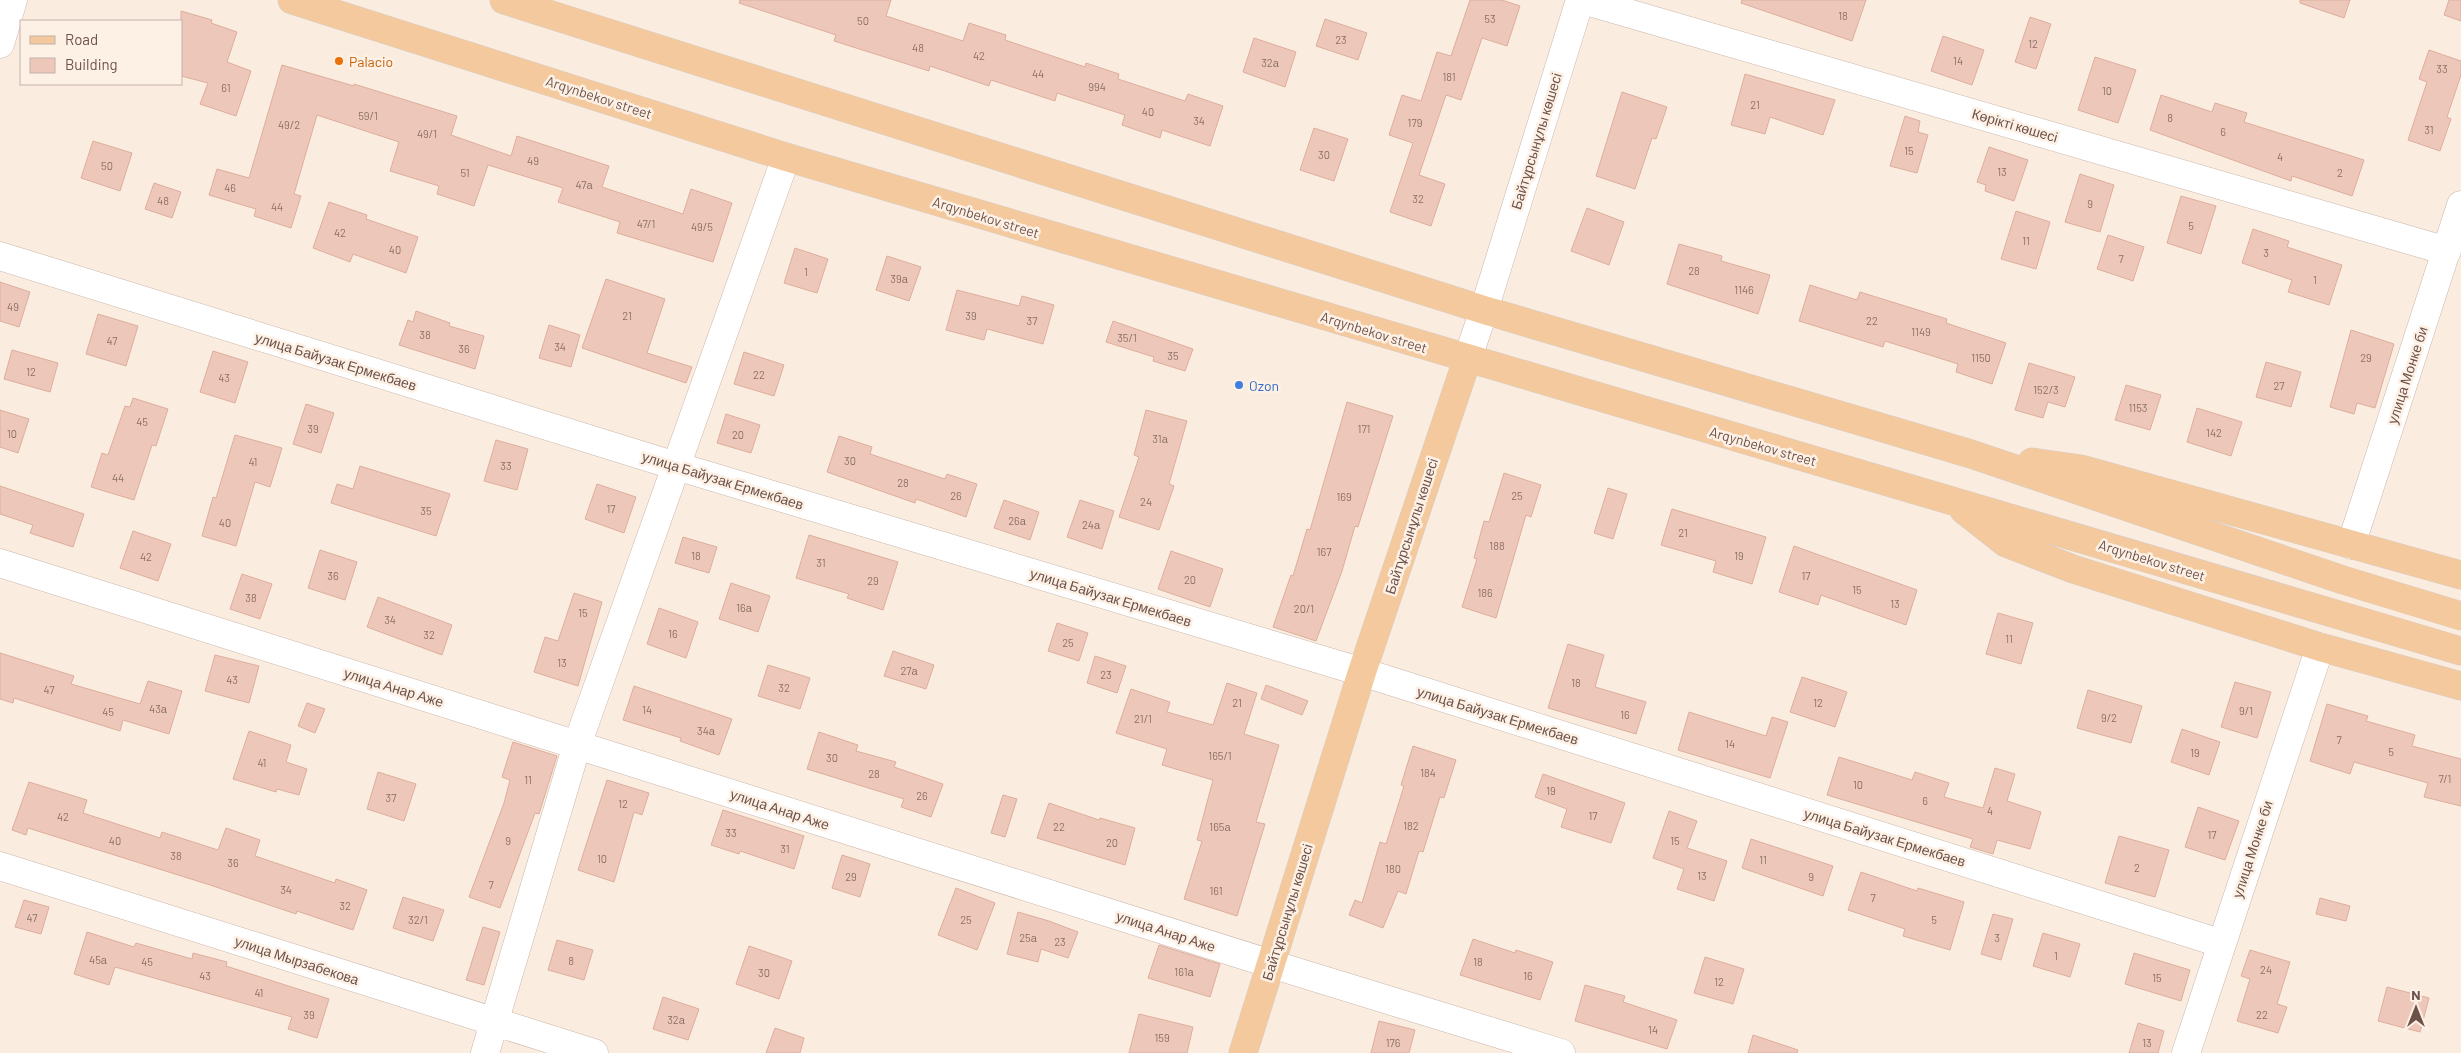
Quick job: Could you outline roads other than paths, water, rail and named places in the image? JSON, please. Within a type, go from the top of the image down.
[{"type":"main road","name":"Arqynbekov street","points":[[292,0],[786,157],[1467,360],[1951,500],[2461,651]]},
{"type":"main road","points":[[504,0],[1484,310],[1971,454],[2343,580],[2461,616]]},
{"type":"main road","name":"Байтұрсынұлы көшесі","points":[[1243,1053],[1362,672],[1467,360]]},
{"type":"main road","points":[[1971,454],[2081,469],[2461,575]]},
{"type":"main road","points":[[1951,500],[2006,543],[2064,566],[2320,646],[2461,686]]},
{"type":"street","points":[[0,44],[13,0]]},
{"type":"street","name":"Байтұрсынұлы көшесі","points":[[1467,360],[1581,0]]},
{"type":"street","name":"Көрікті көшесі","points":[[1581,0],[2447,251]]},
{"type":"street","points":[[485,1053],[577,745],[786,157]]},
{"type":"street","name":"улица Монке би","points":[[2351,545],[2461,205]]},
{"type":"street","name":"улица Байузак Ермекбаев","points":[[0,256],[676,466],[1362,672],[2220,943]]},
{"type":"street","name":"улица Анар Аже","points":[[0,563],[1271,964],[1561,1053]]},
{"type":"street","name":"улица Монке би","points":[[2186,1053],[2220,943],[2320,646]]},
{"type":"street","name":"улица Мырзабекова","points":[[0,866],[594,1053]]},
{"type":"place","name":"Palacio","points":[[339,61]]},
{"type":"place","name":"Ozon","points":[[1239,385]]}]
